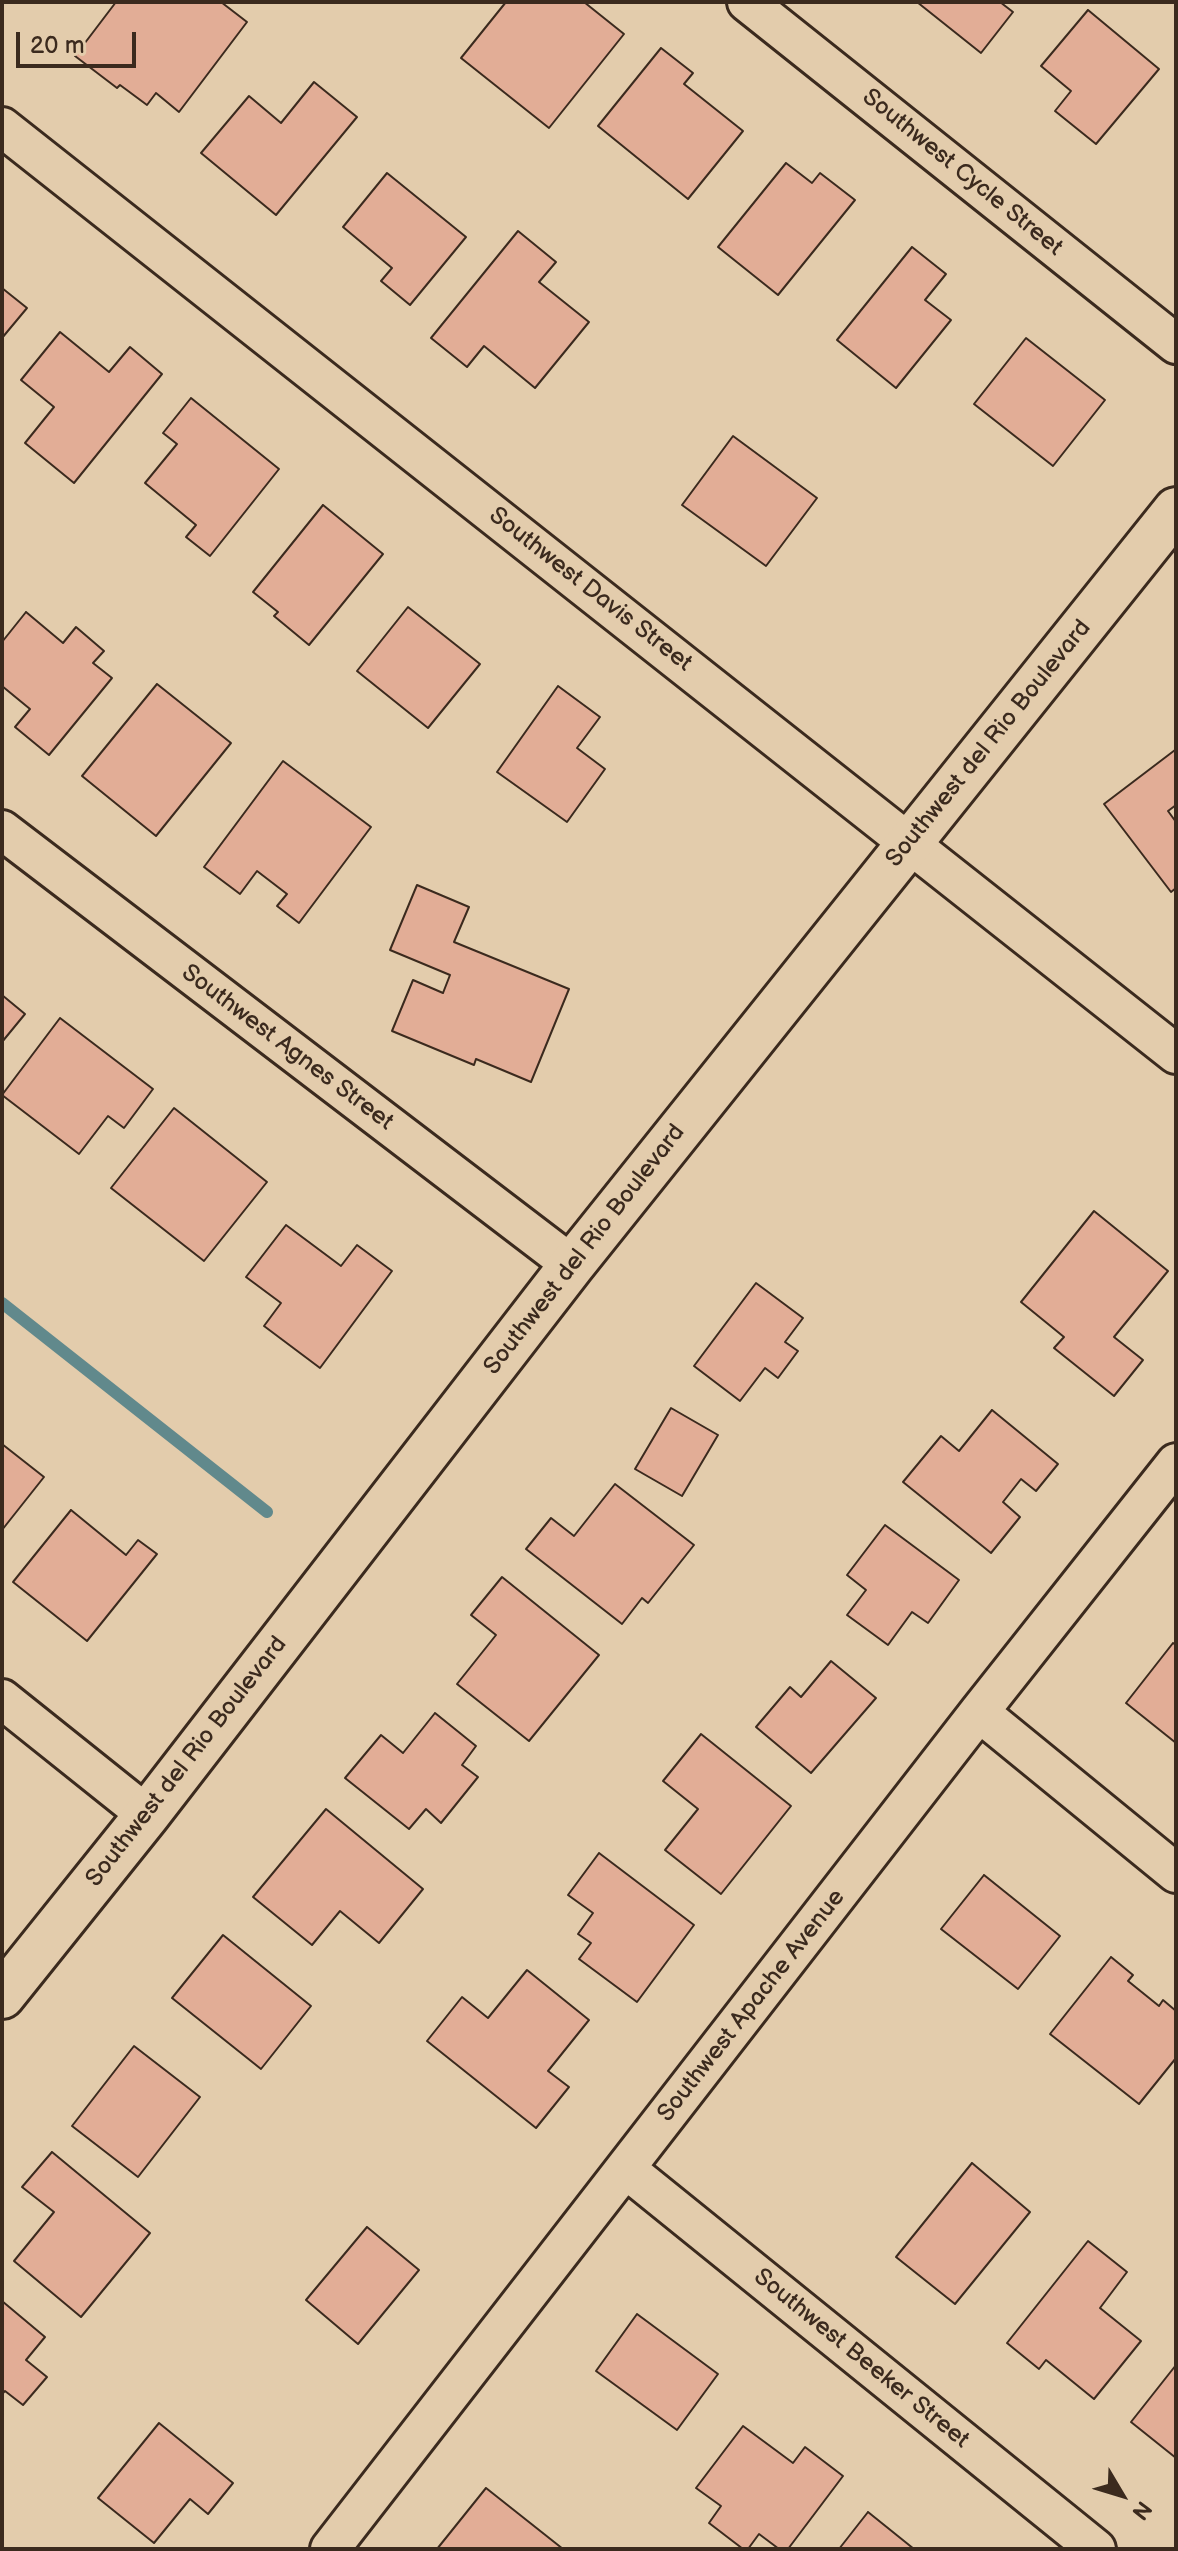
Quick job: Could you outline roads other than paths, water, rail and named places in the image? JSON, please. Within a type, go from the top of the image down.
[{"type":"street","name":"Southwest Cycle Street","points":[[747,2],[1176,344]]},
{"type":"street","name":"Southwest Davis Street","points":[[2,127],[1176,1054]]},
{"type":"street","name":"Southwest del Rio Boulevard","points":[[2,1996],[147,1815],[572,1265],[1176,510]]},
{"type":"street","name":"Southwest Agnes Street","points":[[2,830],[572,1265]]},
{"type":"street","name":"Southwest Apache Avenue","points":[[330,2549],[1176,1463]]},
{"type":"street","points":[[2,1699],[147,1815]]},
{"type":"street","points":[[979,1712],[1176,1873]]},
{"type":"street","name":"Southwest Beeker Street","points":[[626,2169],[1096,2549]]},
{"type":"waterway","points":[[2,1303],[267,1512]]}]
